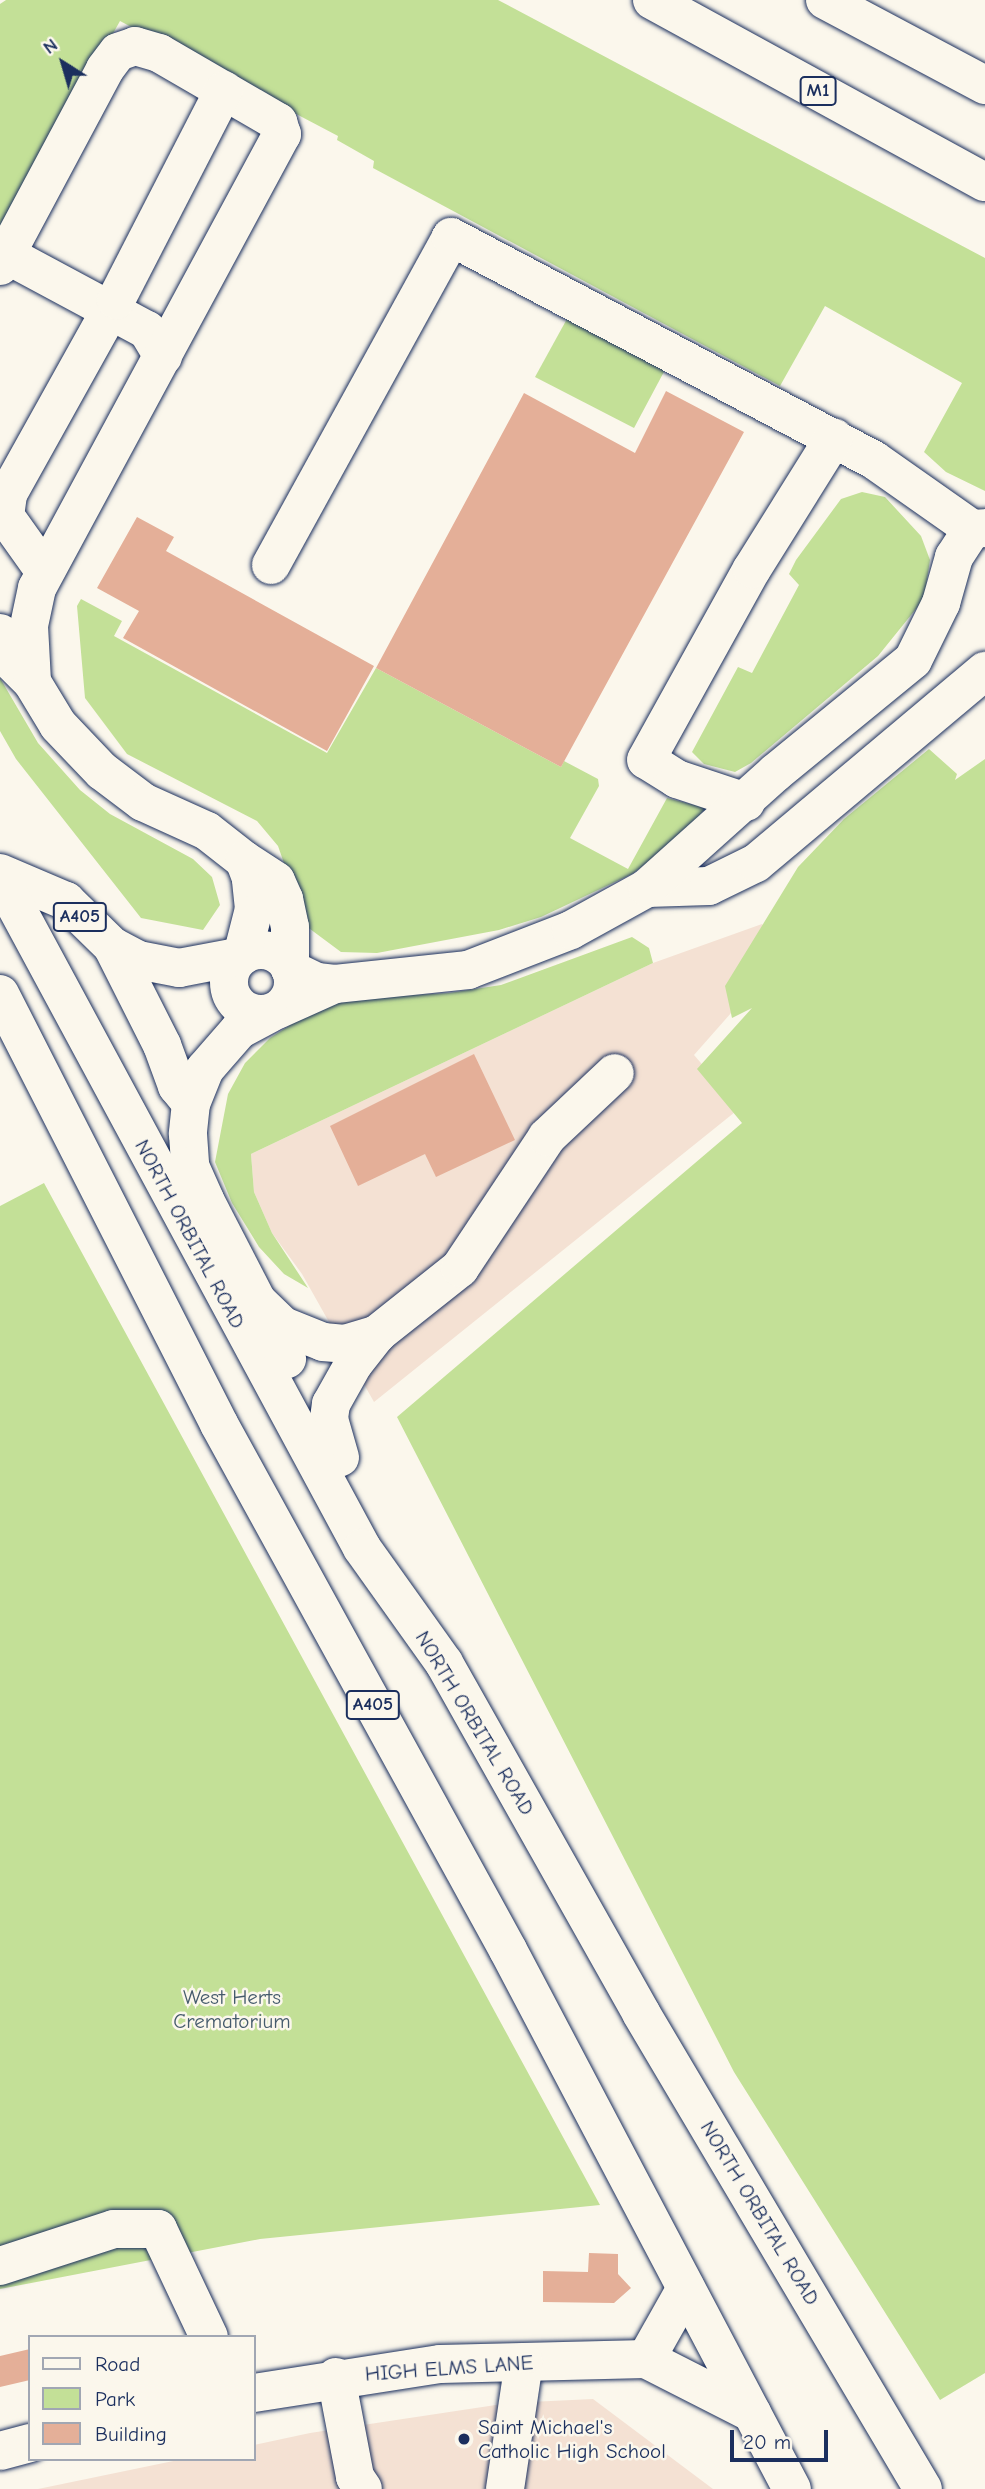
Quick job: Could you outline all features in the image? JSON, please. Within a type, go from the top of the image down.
[{"type":"main road","name":"M1","points":[[652,0],[985,182]]},
{"type":"main road","points":[[825,0],[985,85]]},
{"type":"main road","points":[[32,682],[31,606],[45,572],[163,357],[282,134],[278,122],[159,53],[135,46],[118,52],[105,69],[3,261],[111,309],[147,330],[163,357]]},
{"type":"main road","points":[[45,572],[5,516],[5,505],[111,309],[224,90]]},
{"type":"main road","points":[[271,565],[451,237],[874,460],[979,529],[954,557],[941,603],[914,660],[775,773],[746,802],[647,888],[571,930],[468,970],[335,984],[317,982],[290,969]]},
{"type":"main road","points":[[746,802],[677,779],[646,760],[752,569],[834,438]]},
{"type":"main road","points":[[0,633],[12,662],[32,682],[58,725],[102,771],[143,802],[207,831],[244,860],[263,868],[276,881],[284,899],[290,927],[292,991],[274,1012]]},
{"type":"main road","points":[[647,888],[709,886],[756,863],[985,671]]},
{"type":"main road","points":[[244,860],[251,878],[254,909],[242,957],[229,975],[232,997],[247,1012],[274,1012],[335,984]]},
{"type":"main road","name":"A405","points":[[0,875],[66,901],[112,946],[162,968],[203,966],[242,957],[252,951],[275,953],[290,969]]},
{"type":"main road","name":"NORTH ORBITAL ROAD","points":[[0,875],[362,1548],[444,1663],[641,2013],[923,2489]]},
{"type":"main road","points":[[112,946],[162,1045],[177,1086],[191,1103]]},
{"type":"main road","name":"A405","points":[[0,994],[219,1424],[508,1950],[792,2489]]},
{"type":"main road","name":"A405","points":[[274,1012],[239,1030],[205,1069],[191,1103],[190,1166],[444,1663]]},
{"type":"main road","points":[[340,1457],[329,1419],[331,1404],[354,1363],[377,1334],[460,1268],[547,1137],[615,1073]]},
{"type":"main road","points":[[257,1301],[283,1326],[323,1342],[345,1344],[377,1334]]},
{"type":"main road","points":[[0,2266],[114,2229],[158,2229],[208,2335]]},
{"type":"main road","points":[[646,2359],[686,2288]]},
{"type":"main road","name":"HIGH ELMS LANE","points":[[256,2393],[336,2377],[440,2364],[646,2359],[752,2413]]},
{"type":"main road","points":[[505,2489],[524,2362]]},
{"type":"main road","points":[[336,2377],[355,2477],[363,2489]]},
{"type":"main road","points":[[0,2451],[28,2444]]},
{"type":"shaded area","points":[[762,924],[784,953],[694,1055],[740,1108],[374,1402],[302,1274],[272,1233],[254,1192],[251,1154],[653,963]]},
{"type":"shaded area","name":"Saint Michael's Catholic High School","points":[[593,2399],[713,2489],[38,2489],[173,2461],[256,2461],[256,2445],[310,2433],[509,2403]]},
{"type":"green space","points":[[6,0],[498,0],[985,258],[985,491],[946,472],[924,452],[962,383],[825,306],[780,386],[373,168],[374,161],[337,140],[338,136],[120,21],[0,235],[0,4]]},
{"type":"green space","points":[[568,317],[666,368],[634,428],[535,377]]},
{"type":"green space","points":[[862,492],[885,497],[921,536],[930,560],[924,599],[878,656],[751,763],[735,772],[704,764],[692,752],[738,667],[752,673],[799,585],[789,574],[796,560],[841,499]]},
{"type":"green space","points":[[81,599],[122,621],[114,636],[327,753],[376,668],[561,767],[564,761],[598,779],[599,786],[570,838],[628,869],[667,798],[706,808],[674,843],[632,874],[541,917],[499,930],[377,953],[341,952],[306,926],[278,846],[257,821],[127,754],[85,698],[77,606]]},
{"type":"green space","points":[[0,678],[38,743],[80,790],[110,814],[193,859],[212,877],[220,905],[203,930],[141,918],[16,759],[0,731]]},
{"type":"green space","points":[[929,749],[957,774],[955,780],[985,759],[985,2373],[940,2400],[734,2072],[397,1417],[742,1123],[697,1069],[752,1008],[732,1018],[725,986],[798,867],[844,819]]},
{"type":"green space","points":[[632,937],[649,948],[653,963],[251,1154],[254,1192],[272,1233],[308,1288],[284,1274],[259,1247],[232,1203],[215,1162],[228,1094],[245,1063],[270,1038],[320,1006],[358,998],[449,993],[501,985]]},
{"type":"green space","name":"West Herts Crematorium","points":[[44,1183],[600,2205],[260,2239],[0,2289],[0,1206]]},
{"type":"building","points":[[666,391],[744,432],[561,767],[376,668],[524,393],[635,453]]},
{"type":"building","points":[[137,517],[174,537],[166,551],[374,666],[327,751],[123,638],[139,611],[97,588]]},
{"type":"building","points":[[474,1054],[515,1140],[436,1177],[425,1154],[358,1186],[330,1126]]},
{"type":"building","points":[[589,2253],[618,2254],[618,2274],[631,2288],[614,2303],[543,2302],[543,2271],[588,2272]]},
{"type":"building","points":[[28,2349],[28,2380],[0,2387],[0,2356]]},
{"type":"place","name":"Saint Michael's Catholic High School","points":[[464,2439]]}]
